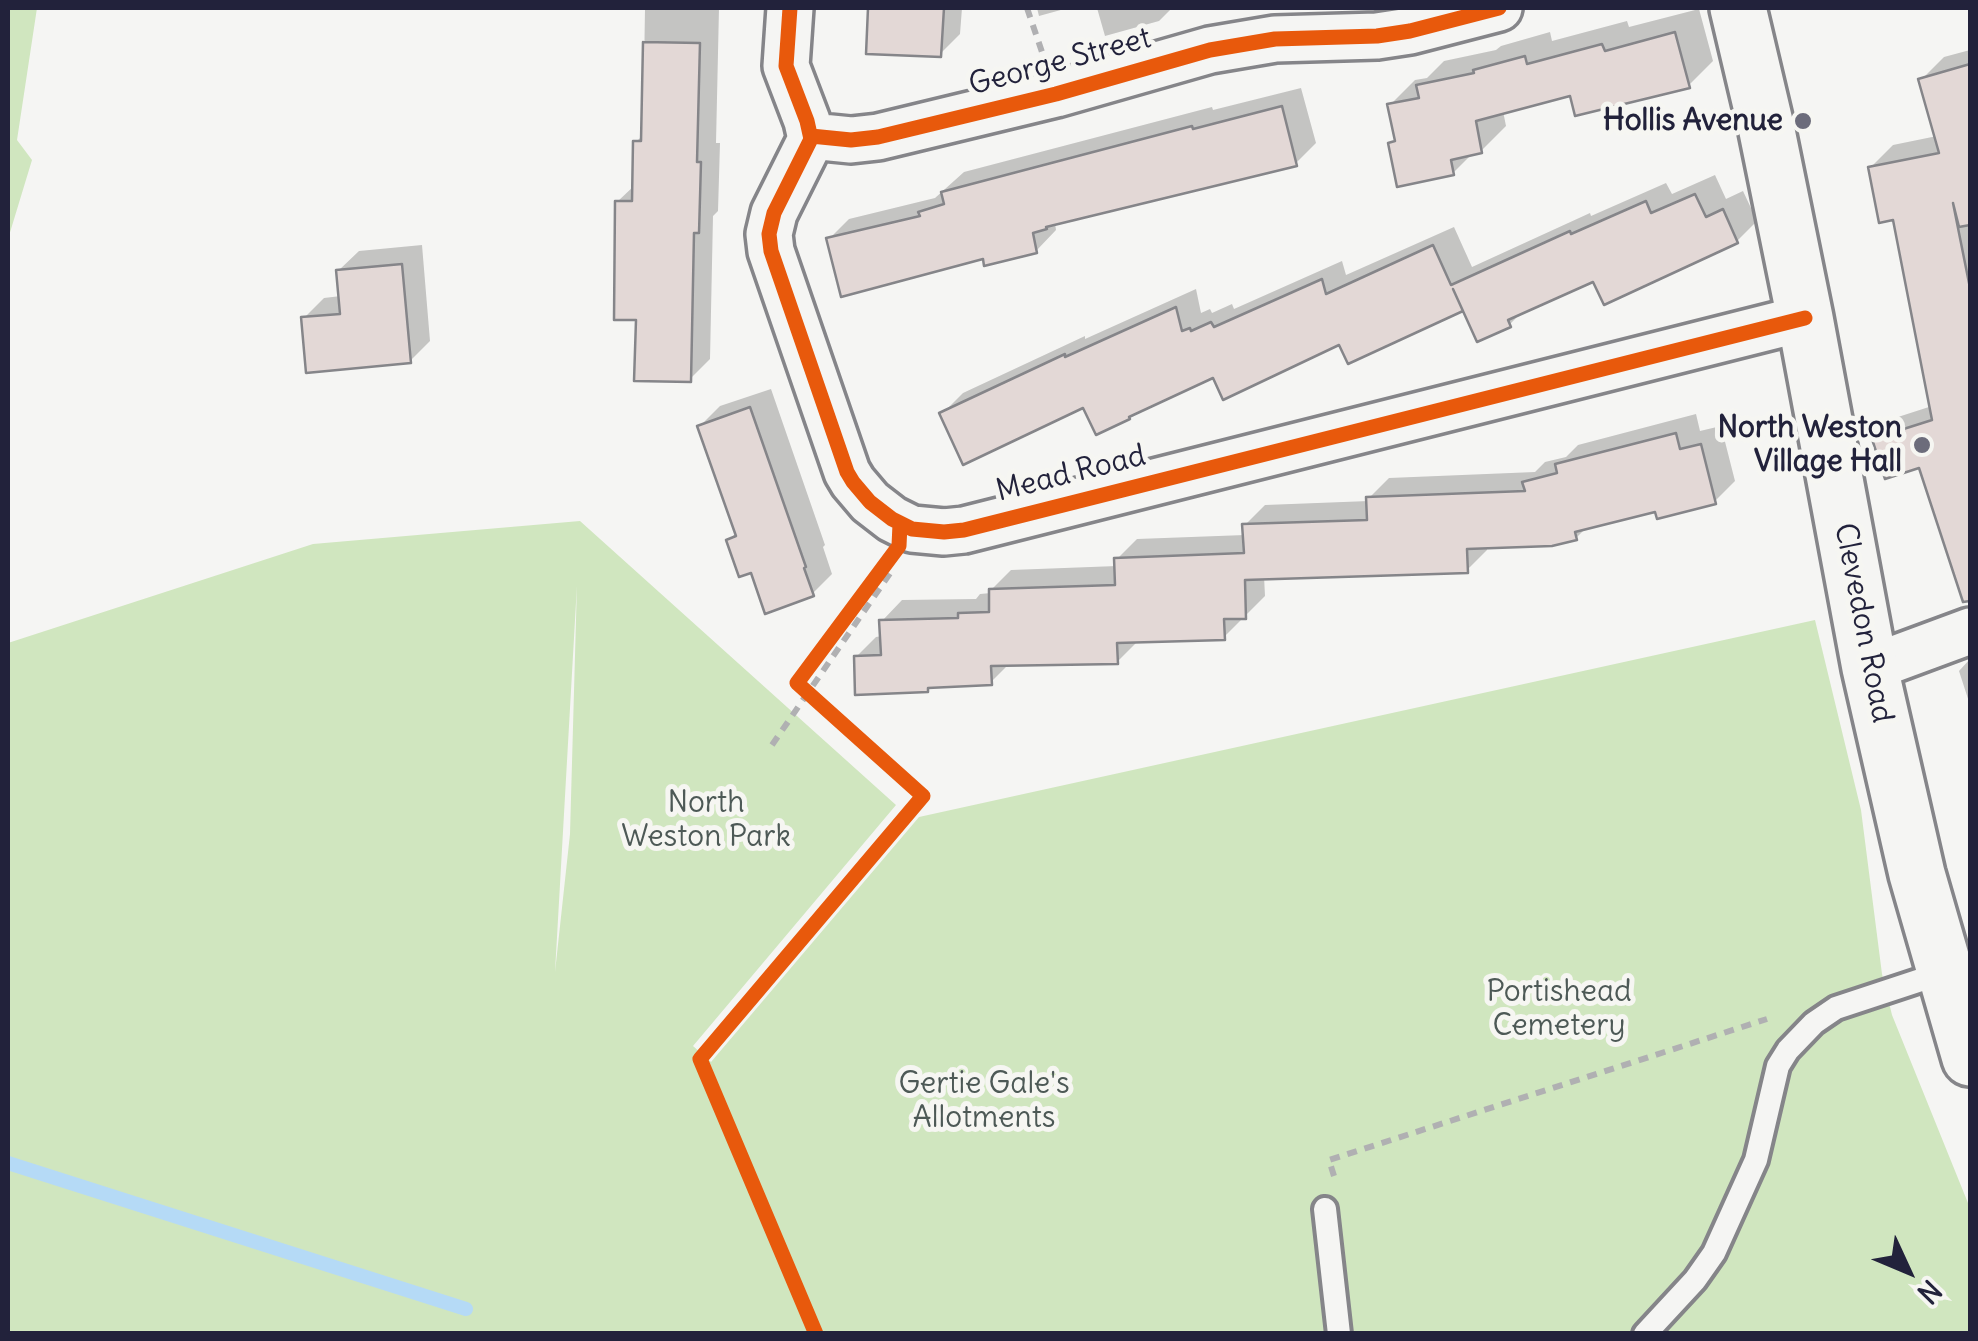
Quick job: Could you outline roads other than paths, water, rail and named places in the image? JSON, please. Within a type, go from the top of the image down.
[{"type":"main road","name":"Clevedon Road","points":[[1738,8],[1805,318],[1870,668],[1916,874],[1970,1058]]},
{"type":"street","points":[[790,8],[786,66],[811,136]]},
{"type":"street","name":"George Street","points":[[811,136],[851,140],[878,137],[1056,94],[1210,50],[1276,39],[1377,36],[1500,8]]},
{"type":"street","name":"Mead Road","points":[[811,136],[774,213],[770,227],[772,251],[853,482],[884,513],[919,531],[964,530],[1805,318]]},
{"type":"street","points":[[1870,668],[1970,631]]},
{"type":"lane","points":[[1645,1334],[1695,1280],[1714,1253],[1756,1160],[1778,1066],[1788,1050],[1814,1022],[1836,1008],[1945,972]]},
{"type":"lane","points":[[1325,1209],[1339,1334]]},
{"type":"waterway","points":[[8,1163],[466,1309]]},
{"type":"place","name":"Hollis Avenue","points":[[1803,121]]},
{"type":"place","name":"North Weston Village Hall","points":[[1922,445]]},
{"type":"park label","name":"North Weston Park","points":[[706,820]]},
{"type":"park label","name":"Portishead Cemetery","points":[[1559,1009]]},
{"type":"park label","name":"Gertie Gale's Allotments","points":[[984,1101]]}]
